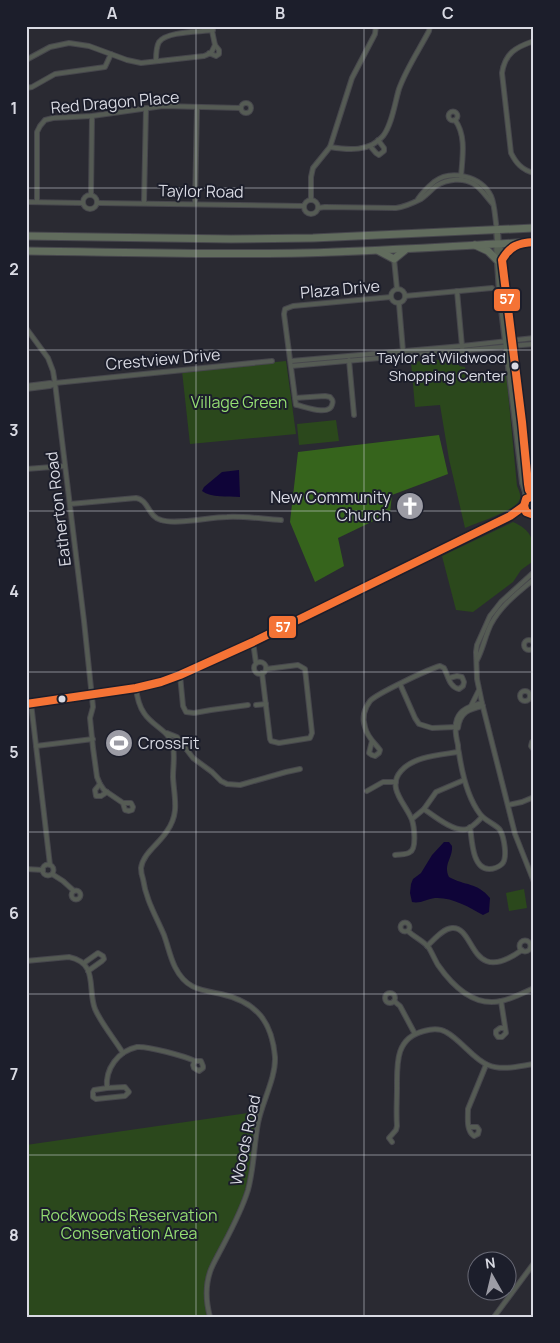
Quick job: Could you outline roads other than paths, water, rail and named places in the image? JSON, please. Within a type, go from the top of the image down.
[{"type":"highway","points":[[26,236],[279,239],[534,228]]},
{"type":"highway","points":[[26,251],[263,254],[534,242]]},
{"type":"highway","points":[[475,245],[500,260],[517,243]]},
{"type":"highway","points":[[379,250],[394,259],[406,249]]},
{"type":"street","points":[[311,199],[313,168],[330,147],[352,78],[375,34],[376,26]]},
{"type":"street","points":[[330,147],[344,150],[359,149],[370,146],[384,135],[400,87],[430,26]]},
{"type":"street","points":[[156,61],[157,47],[164,37],[171,34],[212,28],[215,45],[219,50],[216,56],[210,53]]},
{"type":"street","points":[[534,41],[518,47],[509,55],[502,73],[511,153],[514,160],[521,167],[534,173]]},
{"type":"street","points":[[26,60],[50,47],[68,43],[89,46],[141,63],[204,56],[210,53],[215,45]]},
{"type":"street","points":[[26,88],[32,87],[55,74],[104,67],[111,54]]},
{"type":"street","name":"Red Dragon Place","points":[[37,202],[37,132],[45,120],[92,116],[163,106],[241,108]]},
{"type":"street","points":[[195,204],[197,107]]},
{"type":"street","points":[[144,203],[146,108]]},
{"type":"street","points":[[90,195],[92,116]]},
{"type":"street","points":[[455,120],[461,134],[464,159],[461,178],[473,184],[493,204],[500,249],[500,294],[510,344],[527,512]]},
{"type":"street","points":[[370,146],[376,153],[382,154],[384,148],[378,140]]},
{"type":"street","name":"Taylor Road","points":[[26,202],[83,203],[85,207],[90,209],[94,208],[98,203],[304,206],[306,211],[311,214],[315,213],[318,208],[326,207],[403,207],[423,198],[442,183],[461,178]]},
{"type":"street","points":[[83,203],[85,197],[90,195],[96,197],[98,203]]},
{"type":"street","points":[[304,206],[311,199]]},
{"type":"street","points":[[311,199],[317,202],[318,208]]},
{"type":"street","points":[[394,259],[397,289]]},
{"type":"street","points":[[500,260],[528,484],[529,490],[534,496],[510,516]]},
{"type":"street","points":[[492,288],[496,286],[499,280]]},
{"type":"street","points":[[405,296],[492,288],[500,294]]},
{"type":"street","points":[[397,289],[402,291],[405,296]]},
{"type":"street","points":[[397,289],[392,292],[391,297],[393,302],[399,304]]},
{"type":"street","points":[[457,291],[463,357]]},
{"type":"street","points":[[399,304],[403,302],[405,296]]},
{"type":"street","name":"Plaza Drive","points":[[291,364],[284,314],[285,309],[292,306],[391,297]]},
{"type":"street","points":[[399,304],[403,354]]},
{"type":"street","name":"Eatherton Road","points":[[26,328],[48,358],[55,383],[92,695],[93,708],[90,718],[97,777],[100,784]]},
{"type":"street","points":[[510,344],[534,338]]},
{"type":"street","points":[[291,364],[349,361],[510,344],[534,344]]},
{"type":"street","points":[[291,364],[348,356],[403,354]]},
{"type":"street","points":[[348,356],[354,415]]},
{"type":"street","name":"Crestview Drive","points":[[26,388],[50,383],[272,361]]},
{"type":"street","points":[[291,364],[295,398],[296,405],[324,411],[330,409],[333,400],[325,396],[295,398]]},
{"type":"street","points":[[26,469],[65,466]]},
{"type":"street","points":[[70,504],[136,498],[146,503],[154,516],[161,520],[228,516],[281,520]]},
{"type":"street","points":[[52,874],[54,871],[50,864],[29,703],[136,688],[180,675],[253,642],[510,516],[527,512],[534,516]]},
{"type":"street","points":[[534,572],[531,579],[501,602],[490,616],[476,652],[479,690],[515,834],[534,882]]},
{"type":"street","points":[[253,642],[256,663],[254,670],[256,673],[262,673],[266,669],[298,665],[304,669],[312,733],[310,738],[279,743],[271,741],[262,673]]},
{"type":"street","points":[[256,663],[263,662],[266,669]]},
{"type":"street","points":[[372,741],[365,729],[364,718],[365,709],[373,698],[440,666],[444,668],[449,678]]},
{"type":"street","points":[[180,675],[183,706],[186,712],[194,714],[248,705]]},
{"type":"street","points":[[400,684],[419,724],[428,728],[457,728]]},
{"type":"street","name":"Woods Road","points":[[136,688],[144,714],[164,732],[173,745],[176,811],[167,833],[145,859],[141,868],[150,905],[180,977],[201,991],[232,997],[255,1008],[261,1014],[268,1028],[275,1059],[272,1079],[258,1123],[248,1190],[238,1217],[210,1272],[206,1301],[210,1317]]},
{"type":"street","points":[[470,707],[479,690]]},
{"type":"street","points":[[256,705],[266,704]]},
{"type":"street","points":[[470,827],[478,865],[488,869],[496,868],[502,864],[506,855],[501,832],[498,827],[482,817],[474,805],[464,780],[458,752],[457,728],[459,716],[466,708],[483,705]]},
{"type":"street","points":[[457,728],[465,713],[483,705]]},
{"type":"street","points":[[164,732],[177,738],[193,758],[227,784],[240,784],[300,769]]},
{"type":"street","points":[[36,746],[93,739]]},
{"type":"street","points":[[534,741],[531,746],[534,750]]},
{"type":"street","points":[[395,855],[409,853],[414,848],[415,842],[412,819],[396,792],[396,782],[402,770],[416,760],[458,752]]},
{"type":"street","points":[[412,819],[424,809],[436,792],[464,780]]},
{"type":"street","points":[[366,791],[383,782],[396,782]]},
{"type":"street","points":[[107,792],[101,796],[96,796],[95,790],[100,784],[107,792],[123,803]]},
{"type":"street","points":[[508,805],[534,797]]},
{"type":"street","points":[[424,809],[455,828],[466,829],[482,817]]},
{"type":"street","points":[[43,870],[45,866],[50,864]]},
{"type":"street","points":[[26,869],[43,870],[46,874],[52,874],[74,891]]},
{"type":"street","points":[[427,946],[446,930],[455,928],[462,932],[478,955],[488,962],[496,963],[522,950]]},
{"type":"street","points":[[408,931],[427,946],[447,976],[462,991],[472,997],[482,1000],[501,1001],[534,989]]},
{"type":"street","points":[[84,963],[98,954],[103,956],[104,959],[102,961],[88,970]]},
{"type":"street","points":[[26,961],[69,957],[84,963],[88,970],[96,1010],[123,1053]]},
{"type":"street","points":[[394,1001],[400,1006],[415,1034]]},
{"type":"street","points":[[501,1001],[505,1030]]},
{"type":"street","points":[[392,1142],[389,1138],[394,1134],[397,1126],[398,1057],[404,1043],[415,1034],[427,1030],[441,1030],[457,1040],[486,1065],[502,1068],[534,1064]]},
{"type":"street","points":[[107,1088],[112,1064],[123,1053],[137,1048],[147,1047],[195,1061]]},
{"type":"street","points":[[469,1127],[475,1126],[479,1130],[476,1136],[470,1133],[469,1127],[468,1116],[469,1106],[486,1065]]},
{"type":"street","points":[[125,1087],[128,1092],[125,1096],[96,1099],[94,1097],[94,1090],[107,1088],[125,1087]]},
{"type":"street","points":[[494,1317],[534,1262]]},
{"type":"place","name":"Taylor at Wildwood Shopping Center","points":[[515,366]]},
{"type":"place","name":"New Community Church","points":[[410,506]]},
{"type":"place","name":"CrossFit","points":[[119,743]]},
{"type":"park label","name":"Village Green","points":[[239,402]]},
{"type":"park label","name":"Rockwoods Reservation Conservation Area","points":[[129,1224]]}]
